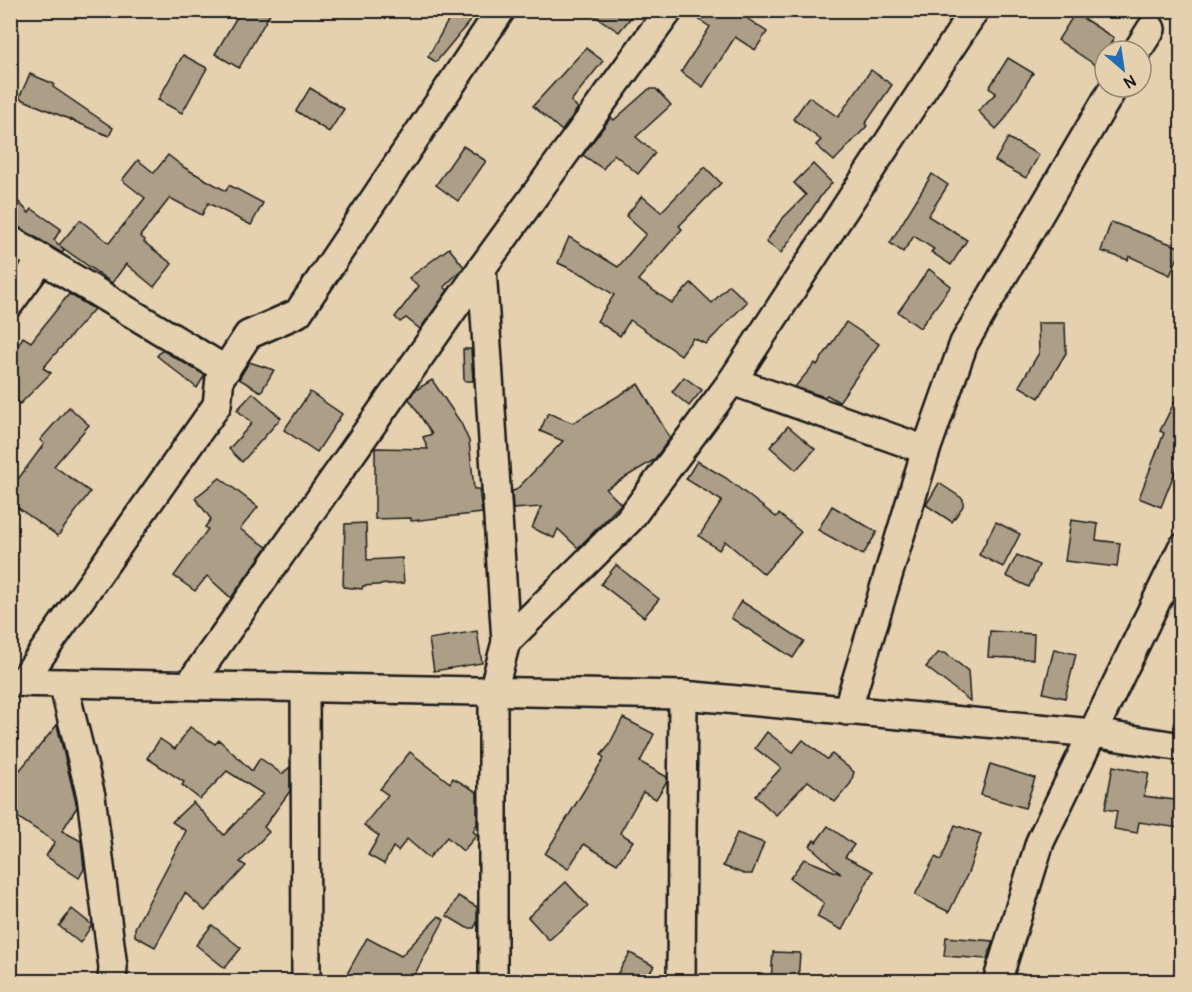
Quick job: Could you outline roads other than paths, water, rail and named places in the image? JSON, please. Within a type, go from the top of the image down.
[{"type":"street","points":[[16,682],[217,405],[220,378],[248,335],[298,313],[501,10]]},
{"type":"street","points":[[189,685],[482,268],[669,10]]},
{"type":"street","points":[[506,642],[630,520],[732,381],[975,10]]},
{"type":"street","points":[[847,711],[926,450],[964,343],[1107,99]]},
{"type":"street","points":[[10,240],[226,370]]},
{"type":"street","points":[[10,303],[42,259]]},
{"type":"street","points":[[482,268],[506,642],[493,691],[493,981]]},
{"type":"street","points":[[732,381],[926,450]]},
{"type":"street","points":[[997,981],[1040,842],[1182,548]]},
{"type":"street","points":[[16,682],[683,695],[1093,733],[1182,747]]},
{"type":"street","points":[[63,683],[91,796],[113,967],[112,981]]},
{"type":"street","points":[[305,688],[306,981]]},
{"type":"street","points":[[681,981],[683,695]]}]
